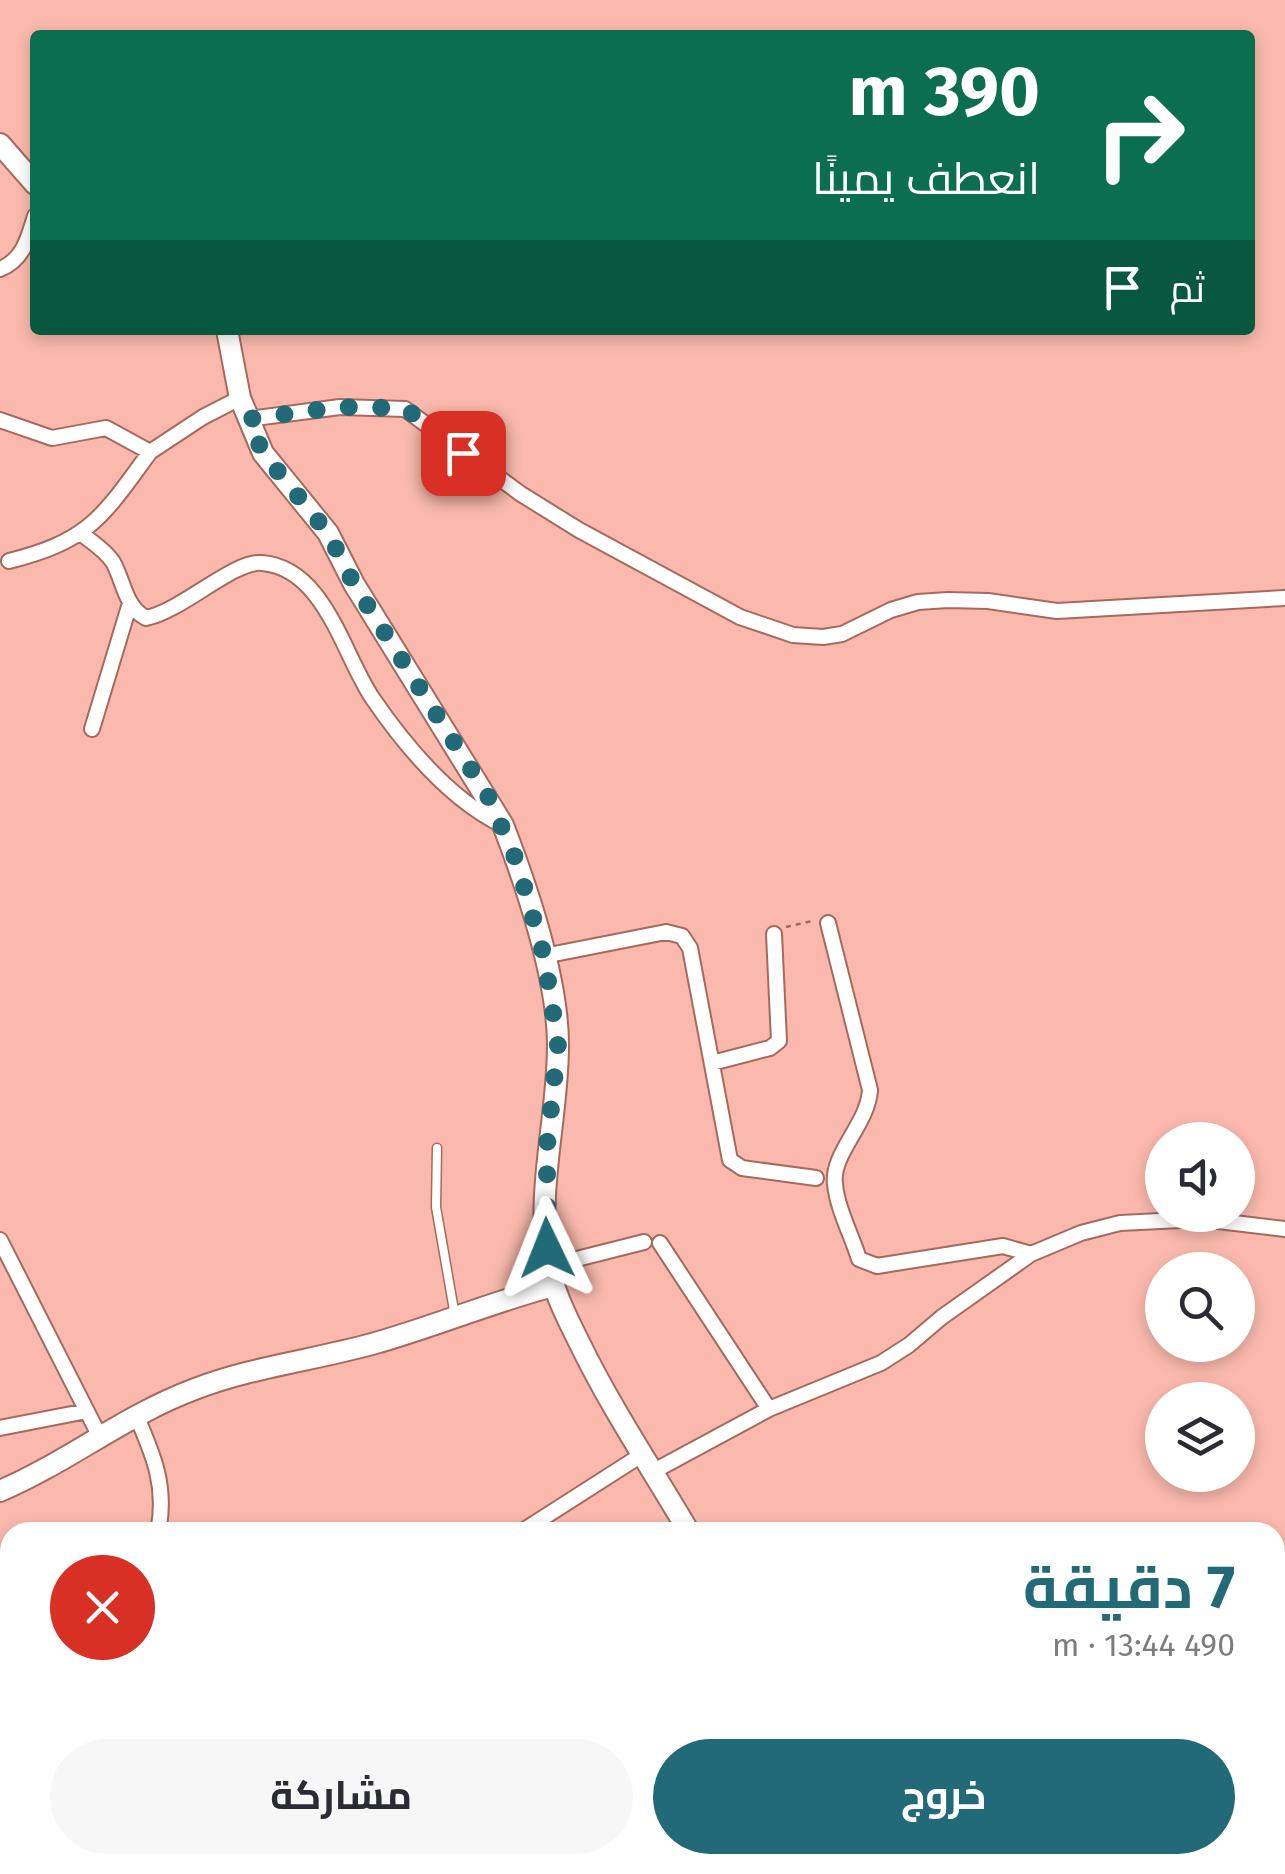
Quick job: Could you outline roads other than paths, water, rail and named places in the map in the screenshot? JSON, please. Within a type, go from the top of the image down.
[{"type":"main road","points":[[0,144],[30,178]]},
{"type":"main road","points":[[229,335],[240,398],[263,453],[328,533],[354,584],[503,825],[544,956],[558,1044],[546,1163],[551,1276],[588,1360],[682,1522]]},
{"type":"main road","points":[[0,1491],[39,1474],[136,1415],[197,1388],[381,1341],[455,1316],[551,1276]]},
{"type":"street","points":[[0,270],[12,265],[23,251],[30,231]]},
{"type":"street","points":[[9,561],[50,550],[82,534],[115,500],[150,452],[240,398]]},
{"type":"street","points":[[248,419],[340,407],[405,408],[521,494],[578,530],[740,618],[793,635],[842,634],[891,610],[918,602],[988,601],[1057,611],[1285,598]]},
{"type":"street","points":[[0,420],[52,438],[106,428],[150,452]]},
{"type":"street","points":[[82,534],[110,557],[130,603],[142,616],[152,617],[189,600],[246,565],[260,562],[301,579],[315,595],[355,670],[389,721],[465,804],[503,825]]},
{"type":"street","points":[[92,729],[130,603]]},
{"type":"street","points":[[828,923],[870,1090],[867,1112],[840,1159],[834,1182],[859,1259],[877,1266],[1003,1246],[1031,1254]]},
{"type":"street","points":[[544,956],[666,932],[682,936],[690,948],[730,1160],[742,1168],[816,1178]]},
{"type":"street","points":[[712,1063],[770,1048],[779,1041],[774,934]]},
{"type":"street","points":[[539,1522],[648,1462],[881,1362],[1031,1254],[1081,1233],[1120,1223],[1157,1220],[1236,1221],[1285,1230]]},
{"type":"street","points":[[0,1240],[99,1435]]},
{"type":"street","points":[[551,1276],[652,1242],[768,1409]]},
{"type":"street","points":[[0,1428],[87,1411]]},
{"type":"street","points":[[136,1415],[160,1474],[160,1522]]},
{"type":"lane","points":[[437,1148],[436,1207],[455,1316]]}]
